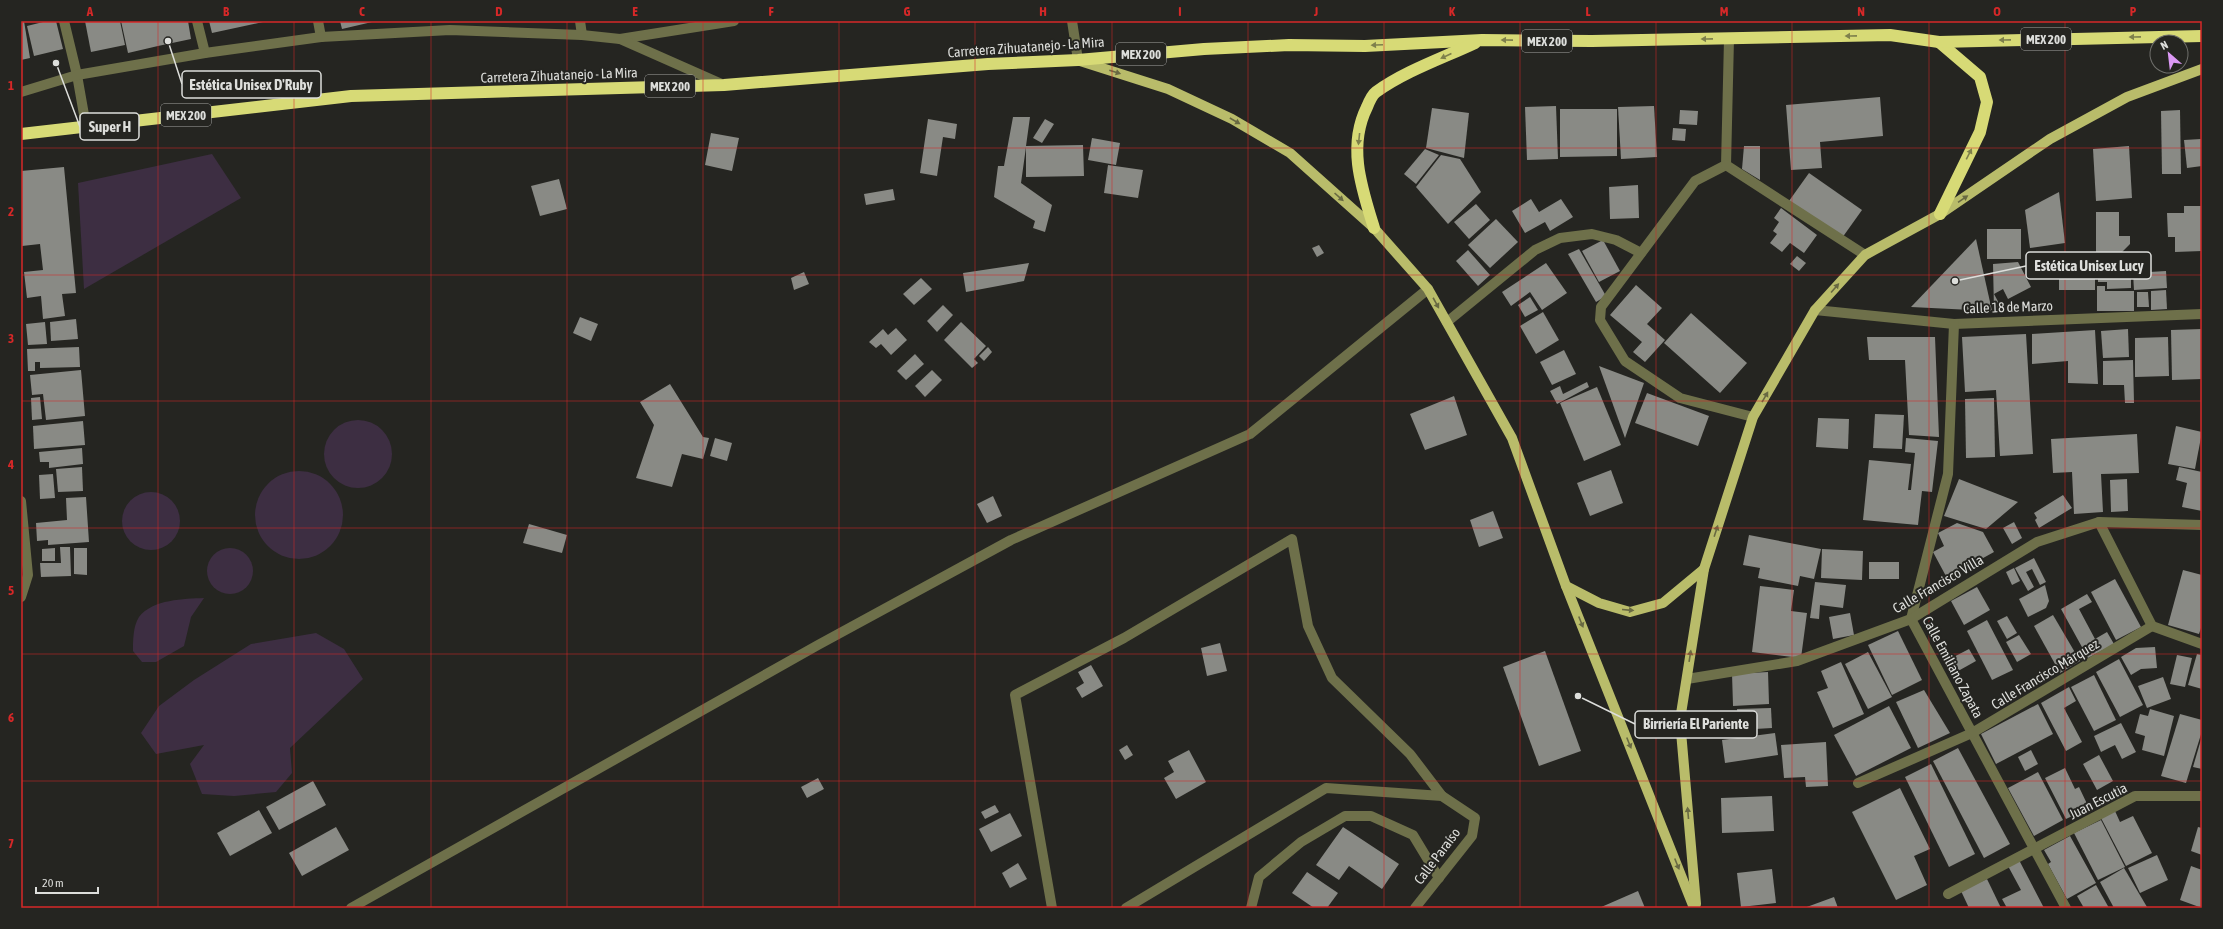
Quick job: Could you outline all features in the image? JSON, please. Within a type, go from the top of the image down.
[{"type":"highway","name":"Carretera Zihuatanejo - La Mira","points":[[21,134],[351,96],[724,85],[988,64],[1078,60],[1204,49],[1289,45],[1365,46],[1482,40],[1592,41],[1890,35],[1939,42],[2202,36]]},
{"type":"highway","points":[[1374,228],[1361,187],[1356,162],[1360,120],[1375,92],[1412,72],[1482,40]]},
{"type":"highway","points":[[1939,42],[1980,77],[1987,102],[1980,132],[1940,214]]},
{"type":"main road","points":[[1078,60],[1168,89],[1232,119],[1290,153],[1374,228],[1428,289],[1512,438],[1566,586],[1695,908]]},
{"type":"main road","points":[[1695,908],[1680,720],[1704,569],[1753,417],[1815,310],[1864,255],[1940,214],[2050,139],[2127,97],[2202,69]]},
{"type":"main road","points":[[1566,586],[1599,603],[1630,612],[1664,603],[1704,569]]},
{"type":"street","points":[[64,21],[77,75],[86,126]]},
{"type":"street","points":[[197,21],[205,53]]},
{"type":"street","points":[[318,21],[321,37]]},
{"type":"street","points":[[580,21],[582,35]]},
{"type":"street","points":[[21,92],[77,75],[205,53],[321,37],[449,25],[620,39],[734,21]]},
{"type":"street","points":[[1072,21],[1078,60]]},
{"type":"street","points":[[620,39],[724,85]]},
{"type":"street","points":[[1726,165],[1729,39]]},
{"type":"street","points":[[1726,165],[1695,181],[1602,307],[1600,320],[1625,361],[1680,398],[1753,417]]},
{"type":"street","points":[[1726,165],[1864,255]]},
{"type":"street","points":[[1447,322],[1535,250],[1560,238],[1592,234],[1616,240],[1641,253]]},
{"type":"street","points":[[351,908],[804,653],[1011,540],[1250,434],[1428,289]]},
{"type":"street","name":"Calle 18 de Marzo","points":[[1815,310],[1954,324],[2202,314]]},
{"type":"street","name":"Calle Emiliano Zapata","points":[[1954,324],[1948,474],[1911,619],[2066,908]]},
{"type":"street","points":[[21,501],[28,575],[21,597]]},
{"type":"street","points":[[2099,522],[2152,626],[2202,644]]},
{"type":"street","name":"Calle Francisco Villa","points":[[1687,679],[1797,661],[1911,619],[2037,542],[2099,522],[2202,525]]},
{"type":"street","points":[[1052,908],[1015,696],[1124,638],[1292,539],[1308,626],[1332,678],[1410,754],[1442,796]]},
{"type":"street","name":"Calle Francisco Márquez","points":[[1858,783],[1972,733],[2152,626]]},
{"type":"street","points":[[1126,908],[1326,788],[1442,796]]},
{"type":"street","name":"Calle Paraíso","points":[[1415,908],[1472,836],[1475,818],[1442,796]]},
{"type":"street","name":"Juan Escutia","points":[[1948,894],[2135,796],[2202,796]]},
{"type":"street","points":[[1251,908],[1260,877],[1301,842],[1345,816],[1371,816],[1413,835],[1439,878]]},
{"type":"shaded area","points":[[212,154],[241,198],[84,289],[78,183]]},
{"type":"shaded area","points":[[358,420],[371,423],[382,430],[389,441],[392,454],[389,467],[382,478],[371,485],[358,488],[345,485],[334,478],[327,467],[324,454],[327,441],[334,430],[345,423]]},
{"type":"shaded area","points":[[299,471],[316,474],[330,484],[340,498],[343,515],[340,532],[330,546],[316,556],[299,559],[282,556],[268,546],[258,532],[255,515],[258,498],[268,484],[282,474]]},
{"type":"shaded area","points":[[145,492],[157,492],[172,500],[180,515],[180,527],[172,542],[157,550],[145,550],[130,542],[122,527],[122,515],[130,500]]},
{"type":"shaded area","points":[[225,548],[235,548],[243,552],[249,558],[253,566],[253,576],[249,584],[243,590],[235,594],[225,594],[217,590],[211,584],[207,576],[207,566],[211,558],[217,552]]},
{"type":"shaded area","points":[[204,598],[191,617],[184,646],[156,662],[142,662],[133,651],[134,629],[139,617],[145,611],[160,603]]},
{"type":"shaded area","points":[[316,633],[344,649],[363,679],[290,748],[292,773],[276,792],[234,796],[202,794],[190,764],[204,745],[156,754],[141,733],[159,706],[194,680],[251,644]]},
{"type":"building","points":[[21,21],[24,21],[30,58],[21,60]]},
{"type":"building","points":[[47,21],[56,21],[63,49],[34,56],[27,26]]},
{"type":"building","points":[[85,21],[120,21],[125,45],[91,52]]},
{"type":"building","points":[[121,21],[188,21],[191,39],[128,53]]},
{"type":"building","points":[[209,21],[262,21],[263,22],[212,33]]},
{"type":"building","points":[[340,21],[372,21],[372,22],[342,29]]},
{"type":"building","points":[[1880,97],[1883,136],[1820,142],[1822,168],[1791,170],[1786,105]]},
{"type":"building","points":[[1556,106],[1558,159],[1527,160],[1525,107]]},
{"type":"building","points":[[1654,106],[1657,157],[1621,159],[1618,107]]},
{"type":"building","points":[[1432,108],[1469,113],[1464,158],[1426,148]]},
{"type":"building","points":[[1560,109],[1617,109],[1617,156],[1560,157]]},
{"type":"building","points":[[1680,110],[1698,111],[1697,125],[1679,124]]},
{"type":"building","points":[[2180,110],[2181,174],[2162,174],[2161,111]]},
{"type":"building","points":[[1013,117],[1030,117],[1026,146],[1083,145],[1084,176],[1026,177],[1026,147],[1021,183],[1052,205],[1045,232],[1033,228],[1035,221],[994,197],[998,166],[1004,166]]},
{"type":"building","points":[[928,119],[957,124],[955,139],[943,137],[937,176],[920,173]]},
{"type":"building","points":[[1045,119],[1054,124],[1042,143],[1033,138]]},
{"type":"building","points":[[1673,128],[1686,129],[1685,141],[1672,140]]},
{"type":"building","points":[[711,133],[739,138],[732,171],[705,165]]},
{"type":"building","points":[[1092,138],[1120,143],[1116,165],[1088,160]]},
{"type":"building","points":[[2201,139],[2202,166],[2187,168],[2184,140]]},
{"type":"building","points":[[1744,146],[1760,146],[1760,180],[1742,169]]},
{"type":"building","points":[[2129,146],[2132,198],[2096,201],[2093,149]]},
{"type":"building","points":[[1425,149],[1439,155],[1416,184],[1404,174]]},
{"type":"building","points":[[1441,155],[1460,159],[1481,192],[1448,224],[1416,187]]},
{"type":"building","points":[[1108,165],[1143,170],[1138,198],[1104,193]]},
{"type":"building","points":[[64,167],[76,293],[62,294],[65,316],[43,319],[41,296],[27,298],[24,272],[43,270],[40,244],[22,246],[21,171]]},
{"type":"building","points":[[1809,173],[1862,210],[1842,238],[1789,201]]},
{"type":"building","points":[[559,179],[567,209],[540,216],[531,186]]},
{"type":"building","points":[[1638,185],[1639,218],[1610,219],[1609,187]]},
{"type":"building","points":[[893,189],[895,200],[866,205],[864,194]]},
{"type":"building","points":[[2059,192],[2065,243],[2030,248],[2025,210]]},
{"type":"building","points":[[1531,199],[1539,212],[1561,199],[1573,217],[1550,231],[1545,222],[1525,233],[1512,211]]},
{"type":"building","points":[[1476,204],[1490,220],[1469,239],[1454,222]]},
{"type":"building","points":[[2184,206],[2201,206],[2202,251],[2175,252],[2175,237],[2168,237],[2167,213],[2184,213]]},
{"type":"building","points":[[1781,208],[1817,235],[1804,253],[1790,243],[1782,252],[1770,243],[1777,234],[1773,231],[1779,222],[1774,218]]},
{"type":"building","points":[[2096,212],[2119,212],[2119,236],[2130,236],[2130,244],[2121,253],[2096,253]]},
{"type":"building","points":[[1496,219],[1518,242],[1490,268],[1468,245]]},
{"type":"building","points":[[1987,229],[2021,229],[2021,259],[1987,259]]},
{"type":"building","points":[[1976,239],[1992,311],[1911,307]]},
{"type":"building","points":[[1603,240],[1620,271],[1599,282],[1582,251]]},
{"type":"building","points":[[1319,245],[1324,253],[1317,257],[1312,248]]},
{"type":"building","points":[[1579,249],[1606,296],[1596,302],[1568,254]]},
{"type":"building","points":[[1468,250],[1490,275],[1478,286],[1456,261]]},
{"type":"building","points":[[2059,255],[2089,255],[2095,264],[2095,290],[2059,290]]},
{"type":"building","points":[[2121,255],[2120,267],[2133,266],[2132,271],[2110,271],[2110,277],[2131,276],[2131,288],[2107,289],[2107,282],[2098,282],[2098,256]]},
{"type":"building","points":[[1797,256],[1806,263],[1799,271],[1790,264]]},
{"type":"building","points":[[2018,262],[2031,287],[2008,299],[2003,289],[1994,294],[2001,307],[1994,310],[1993,264]]},
{"type":"building","points":[[1029,263],[1024,281],[966,292],[963,273]]},
{"type":"building","points":[[1546,263],[1567,293],[1542,310],[1530,292],[1511,306],[1502,292]]},
{"type":"building","points":[[2166,271],[2167,288],[2134,290],[2133,273]]},
{"type":"building","points":[[804,272],[809,284],[794,290],[791,278]]},
{"type":"building","points":[[921,278],[932,289],[914,305],[903,294]]},
{"type":"building","points":[[1636,285],[1662,308],[1647,324],[1665,340],[1645,362],[1633,352],[1642,342],[1610,315]]},
{"type":"building","points":[[2097,286],[2105,286],[2105,291],[2134,291],[2134,311],[2097,311]]},
{"type":"building","points":[[2166,290],[2167,309],[2151,310],[2151,291]]},
{"type":"building","points":[[2137,292],[2148,292],[2149,307],[2137,307]]},
{"type":"building","points":[[1530,297],[1538,310],[1525,317],[1518,305]]},
{"type":"building","points":[[943,305],[953,315],[937,332],[927,321]]},
{"type":"building","points":[[1543,312],[1559,340],[1536,354],[1520,326]]},
{"type":"building","points":[[1691,313],[1747,363],[1720,393],[1664,343]]},
{"type":"building","points":[[580,317],[598,324],[591,341],[573,333]]},
{"type":"building","points":[[76,319],[78,339],[51,341],[50,322]]},
{"type":"building","points":[[45,322],[47,344],[28,345],[26,324]]},
{"type":"building","points":[[961,322],[986,346],[974,359],[978,363],[972,368],[944,340]]},
{"type":"building","points":[[896,328],[907,340],[891,355],[881,344],[876,348],[869,342],[883,329],[888,335]]},
{"type":"building","points":[[2128,329],[2129,357],[2103,358],[2101,331]]},
{"type":"building","points":[[2202,329],[2202,379],[2172,380],[2171,330]]},
{"type":"building","points":[[2095,330],[2098,384],[2068,383],[2068,361],[2032,364],[2032,334]]},
{"type":"building","points":[[2026,334],[2033,454],[2000,456],[1996,390],[1965,392],[1962,337]]},
{"type":"building","points":[[1867,337],[1935,337],[1939,437],[1909,435],[1905,360],[1869,360]]},
{"type":"building","points":[[2168,337],[2169,376],[2135,377],[2135,338]]},
{"type":"building","points":[[79,347],[80,367],[40,368],[40,362],[35,362],[35,371],[28,371],[27,349]]},
{"type":"building","points":[[988,347],[992,352],[984,361],[979,356]]},
{"type":"building","points":[[1564,350],[1576,374],[1552,385],[1540,362]]},
{"type":"building","points":[[915,354],[924,364],[906,380],[897,371]]},
{"type":"building","points":[[2133,360],[2134,403],[2125,403],[2124,385],[2103,385],[2103,361]]},
{"type":"building","points":[[1599,366],[1644,383],[1625,438]]},
{"type":"building","points":[[81,370],[85,416],[46,420],[43,394],[32,395],[30,375]]},
{"type":"building","points":[[932,370],[942,380],[925,397],[915,386]]},
{"type":"building","points":[[1587,382],[1589,387],[1557,404],[1550,391],[1560,386],[1563,394]]},
{"type":"building","points":[[670,384],[703,437],[709,438],[703,459],[682,454],[672,487],[636,478],[654,425],[640,402]]},
{"type":"building","points":[[1597,387],[1621,445],[1584,461],[1560,403]]},
{"type":"building","points":[[1647,393],[1709,416],[1698,446],[1635,423]]},
{"type":"building","points":[[1454,396],[1467,435],[1425,450],[1410,414]]},
{"type":"building","points":[[40,397],[42,419],[32,420],[31,398]]},
{"type":"building","points":[[1994,398],[1995,457],[1966,458],[1965,399]]},
{"type":"building","points":[[1875,414],[1904,415],[1902,449],[1873,448]]},
{"type":"building","points":[[1818,418],[1849,419],[1848,449],[1816,447]]},
{"type":"building","points":[[83,421],[85,445],[34,449],[33,426]]},
{"type":"building","points":[[2176,426],[2202,432],[2195,469],[2168,464]]},
{"type":"building","points":[[2137,434],[2139,473],[2101,474],[2103,512],[2074,514],[2072,472],[2053,473],[2051,439]]},
{"type":"building","points":[[715,438],[732,443],[727,461],[710,456]]},
{"type":"building","points":[[1906,438],[1938,441],[1932,492],[1922,491],[1918,525],[1863,520],[1869,460],[1911,464],[1908,490],[1911,490],[1915,453],[1905,452]]},
{"type":"building","points":[[82,448],[83,464],[49,468],[49,462],[40,462],[39,452]]},
{"type":"building","points":[[82,467],[83,491],[58,492],[56,469]]},
{"type":"building","points":[[2179,467],[2202,472],[2202,511],[2182,507],[2187,483],[2176,480]]},
{"type":"building","points":[[1611,470],[1623,503],[1590,516],[1577,483]]},
{"type":"building","points":[[53,474],[55,498],[40,499],[39,475]]},
{"type":"building","points":[[1959,479],[2018,502],[1986,529],[1944,516]]},
{"type":"building","points":[[2127,479],[2128,511],[2111,512],[2110,480]]},
{"type":"building","points":[[2063,495],[2072,508],[2039,528],[2035,520],[2037,518],[2034,513]]},
{"type":"building","points":[[993,496],[1002,516],[987,523],[977,504]]},
{"type":"building","points":[[86,497],[89,542],[48,545],[48,540],[37,541],[36,523],[67,520],[66,498]]},
{"type":"building","points":[[1493,511],[1503,538],[1479,547],[1470,520]]},
{"type":"building","points":[[2014,522],[2022,538],[2012,544],[2003,528]]},
{"type":"building","points":[[1957,523],[1983,532],[1994,552],[1947,578],[1933,552],[1944,546],[1938,533]]},
{"type":"building","points":[[529,524],[567,535],[562,553],[523,543]]},
{"type":"building","points":[[1749,535],[1821,549],[1814,579],[1800,576],[1798,586],[1758,578],[1760,568],[1743,565]]},
{"type":"building","points":[[60,547],[70,547],[71,576],[41,577],[40,563],[61,563]]},
{"type":"building","points":[[55,548],[55,561],[42,561],[42,549]]},
{"type":"building","points":[[74,548],[87,548],[87,575],[74,574]]},
{"type":"building","points":[[1822,549],[1863,551],[1862,580],[1821,578]]},
{"type":"building","points":[[2034,558],[2046,582],[2040,585],[2032,569],[2026,572],[2034,587],[2028,591],[2015,568]]},
{"type":"building","points":[[1869,562],[1899,562],[1899,579],[1869,579]]},
{"type":"building","points":[[2014,568],[2020,581],[2012,585],[2006,572]]},
{"type":"building","points":[[2183,570],[2202,575],[2202,625],[2199,634],[2168,625]]},
{"type":"building","points":[[2115,579],[2141,627],[2116,640],[2091,592]]},
{"type":"building","points":[[1815,582],[1846,585],[1843,608],[1820,605],[1819,619],[1810,618]]},
{"type":"building","points":[[2045,585],[2049,601],[2046,608],[2028,617],[2019,599]]},
{"type":"building","points":[[1760,586],[1794,590],[1791,611],[1807,613],[1801,658],[1752,652]]},
{"type":"building","points":[[1977,587],[1990,610],[1964,625],[1951,601]]},
{"type":"building","points":[[2087,594],[2092,602],[2079,609],[2095,639],[2107,632],[2114,644],[2088,658],[2061,609]]},
{"type":"building","points":[[1850,613],[1854,635],[1833,639],[1829,617]]},
{"type":"building","points":[[2053,615],[2080,661],[2060,673],[2034,626]]},
{"type":"building","points":[[2007,616],[2017,633],[2007,639],[1997,621]]},
{"type":"building","points":[[1987,620],[2013,670],[1992,680],[1967,631]]},
{"type":"building","points":[[1898,631],[1922,680],[1892,695],[1868,645]]},
{"type":"building","points":[[2019,635],[2031,654],[2017,662],[2006,642]]},
{"type":"building","points":[[1220,643],[1227,671],[1207,676],[1201,648]]},
{"type":"building","points":[[2155,647],[2157,668],[2141,669],[2131,675],[2121,657],[2136,648]]},
{"type":"building","points":[[1969,649],[1976,661],[1951,675],[1944,662]]},
{"type":"building","points":[[1545,651],[1581,751],[1539,766],[1503,667]]},
{"type":"building","points":[[1868,652],[1892,697],[1868,709],[1845,664]]},
{"type":"building","points":[[2197,654],[2202,655],[2202,689],[2188,685]]},
{"type":"building","points":[[2177,655],[2192,658],[2185,687],[2170,684]]},
{"type":"building","points":[[2119,659],[2143,705],[2120,717],[2096,672]]},
{"type":"building","points":[[1841,662],[1864,714],[1833,728],[1817,692],[1828,688],[1821,671]]},
{"type":"building","points":[[1091,665],[1103,686],[1082,698],[1076,688],[1084,683],[1078,672]]},
{"type":"building","points":[[1768,672],[1769,704],[1733,706],[1732,674]]},
{"type":"building","points":[[2094,675],[2116,720],[2094,731],[2071,687]]},
{"type":"building","points":[[2163,677],[2171,699],[2147,708],[2138,686]]},
{"type":"building","points":[[2069,687],[2076,701],[2064,708],[2082,742],[2066,751],[2041,703]]},
{"type":"building","points":[[1924,690],[1950,733],[1918,748],[1896,702]]},
{"type":"building","points":[[2038,704],[2053,734],[1996,764],[1981,734]]},
{"type":"building","points":[[1889,706],[1911,748],[1856,776],[1834,735]]},
{"type":"building","points":[[1771,708],[1772,728],[1738,730],[1737,709]]},
{"type":"building","points":[[2150,709],[2174,716],[2164,756],[2142,750],[2145,736],[2135,733],[2140,714],[2148,716]]},
{"type":"building","points":[[2180,714],[2202,720],[2202,731],[2186,783],[2161,776]]},
{"type":"building","points":[[2121,723],[2136,752],[2122,759],[2115,745],[2101,752],[2094,736]]},
{"type":"building","points":[[1775,733],[1778,755],[1725,763],[1722,740]]},
{"type":"building","points":[[2202,736],[2202,769],[2193,767]]},
{"type":"building","points":[[1826,742],[1828,786],[1806,787],[1805,777],[1784,778],[1781,745]]},
{"type":"building","points":[[1127,745],[1133,755],[1125,760],[1119,750]]},
{"type":"building","points":[[1958,748],[2010,844],[1984,858],[1933,761]]},
{"type":"building","points":[[1189,750],[1206,782],[1176,799],[1164,778],[1174,772],[1168,761]]},
{"type":"building","points":[[2031,750],[2038,764],[2025,771],[2018,757]]},
{"type":"building","points":[[2099,755],[2113,781],[2097,790],[2083,764]]},
{"type":"building","points":[[1931,764],[1975,854],[1949,867],[1905,777]]},
{"type":"building","points":[[2065,768],[2075,789],[2079,787],[2089,808],[2066,819],[2045,778]]},
{"type":"building","points":[[2038,772],[2063,820],[2034,836],[2008,788]]},
{"type":"building","points":[[818,778],[824,789],[807,798],[801,787]]},
{"type":"building","points":[[313,781],[326,805],[279,830],[266,807]]},
{"type":"building","points":[[1900,788],[1930,849],[1914,856],[1927,885],[1896,900],[1852,812]]},
{"type":"building","points":[[1772,796],[1774,831],[1722,833],[1721,798]]},
{"type":"building","points":[[995,805],[999,812],[985,819],[981,812]]},
{"type":"building","points":[[259,810],[272,833],[230,856],[217,833]]},
{"type":"building","points":[[2115,811],[2120,822],[2133,816],[2152,853],[2126,866],[2101,818]]},
{"type":"building","points":[[1010,813],[1022,836],[991,852],[979,829]]},
{"type":"building","points":[[2101,820],[2125,867],[2098,880],[2074,833]]},
{"type":"building","points":[[336,827],[349,850],[302,876],[289,853]]},
{"type":"building","points":[[1343,827],[1399,864],[1382,889],[1349,866],[1339,880],[1316,865]]},
{"type":"building","points":[[2198,827],[2202,828],[2202,855],[2191,851]]},
{"type":"building","points":[[2070,836],[2096,883],[2067,899],[2048,864],[2051,862],[2044,850]]},
{"type":"building","points":[[2157,855],[2168,880],[2140,893],[2128,868]]},
{"type":"building","points":[[2019,860],[2044,908],[2007,908],[2002,899],[2021,890],[2008,866]]},
{"type":"building","points":[[1018,863],[1027,879],[1010,888],[1002,873]]},
{"type":"building","points":[[2191,866],[2202,870],[2202,908],[2180,900]]},
{"type":"building","points":[[2124,868],[2147,907],[2146,908],[2114,908],[2100,882]]},
{"type":"building","points":[[1772,869],[1776,903],[1741,907],[1737,873]]},
{"type":"building","points":[[1307,872],[1338,893],[1327,908],[1314,908],[1292,893]]},
{"type":"building","points":[[1987,879],[2001,908],[1969,908],[1961,891]]},
{"type":"building","points":[[2096,885],[2109,908],[2084,908],[2077,896]]},
{"type":"building","points":[[1638,891],[1645,908],[1599,908]]},
{"type":"building","points":[[1834,897],[1838,908],[1804,908]]},
{"type":"place","name":"Estética Unisex D'Ruby","points":[[168,41]]},
{"type":"place","name":"Super H","points":[[56,63]]},
{"type":"place","name":"Estética Unisex Lucy","points":[[1955,281]]},
{"type":"place","name":"Birriería El Pariente","points":[[1578,696]]}]
